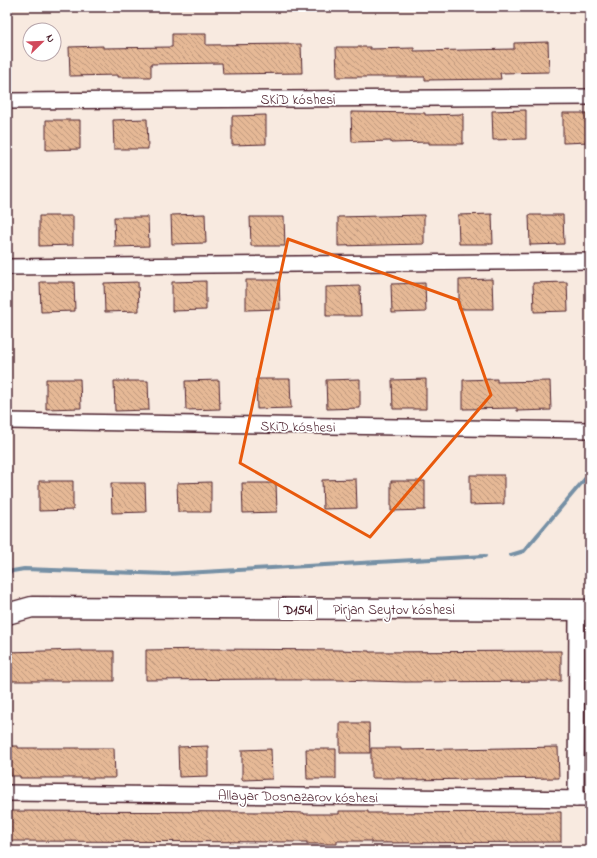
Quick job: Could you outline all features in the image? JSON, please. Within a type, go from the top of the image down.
[{"type":"main road","name":"Pirjan Seytov kóshesi","points":[[7,614],[32,607],[583,610]]},
{"type":"street","name":"SKiD kóshesi","points":[[7,101],[590,97]]},
{"type":"street","points":[[7,267],[590,261]]},
{"type":"street","name":"SKiD kóshesi","points":[[7,421],[590,430]]},
{"type":"street","points":[[583,610],[583,799]]},
{"type":"street","name":"Allayar Dosnazarov kóshesi","points":[[7,793],[583,799]]},
{"type":"highlighted area","points":[[288,239],[458,300],[491,395],[370,537],[240,463]]},
{"type":"building","points":[[172,34],[206,34],[206,45],[301,44],[302,73],[223,74],[222,63],[151,64],[151,77],[118,77],[118,75],[70,76],[69,47],[172,47]]},
{"type":"building","points":[[548,42],[549,72],[500,73],[501,79],[425,80],[425,77],[337,77],[336,47],[370,47],[370,49],[414,48],[414,51],[514,49],[514,43]]},
{"type":"building","points":[[526,110],[526,139],[493,140],[492,111]]},
{"type":"building","points":[[351,112],[425,113],[425,115],[463,114],[463,144],[429,144],[429,142],[391,143],[391,141],[352,142]]},
{"type":"building","points":[[563,113],[590,113],[590,142],[563,143]]},
{"type":"building","points":[[266,115],[266,144],[232,145],[232,116]]},
{"type":"building","points":[[147,119],[148,149],[114,149],[113,120]]},
{"type":"building","points":[[46,120],[80,120],[80,149],[46,150]]},
{"type":"building","points":[[205,214],[206,243],[172,244],[171,215]]},
{"type":"building","points":[[492,214],[493,244],[459,244],[458,215]]},
{"type":"building","points":[[424,215],[424,244],[338,246],[338,217]]},
{"type":"building","points":[[529,215],[563,215],[564,244],[530,245]]},
{"type":"building","points":[[39,216],[73,216],[73,245],[39,246]]},
{"type":"building","points":[[114,217],[148,217],[149,246],[115,247]]},
{"type":"building","points":[[250,217],[284,217],[285,246],[251,246]]},
{"type":"building","points":[[492,279],[493,309],[459,309],[459,280]]},
{"type":"building","points":[[246,280],[279,280],[280,309],[246,310]]},
{"type":"building","points":[[206,281],[206,310],[172,311],[172,282]]},
{"type":"building","points":[[40,282],[74,282],[75,311],[41,312]]},
{"type":"building","points":[[138,282],[139,311],[105,312],[104,283]]},
{"type":"building","points":[[567,282],[568,311],[534,312],[533,283]]},
{"type":"building","points":[[425,283],[426,312],[392,313],[391,284]]},
{"type":"building","points":[[360,286],[361,316],[326,316],[326,287]]},
{"type":"building","points":[[46,379],[80,379],[81,408],[46,409]]},
{"type":"building","points":[[256,379],[290,379],[291,408],[257,409]]},
{"type":"building","points":[[360,379],[360,408],[327,409],[326,380]]},
{"type":"building","points":[[426,379],[426,409],[393,409],[392,380]]},
{"type":"building","points":[[497,379],[497,382],[550,381],[551,410],[517,411],[517,408],[463,409],[463,380]]},
{"type":"building","points":[[219,380],[220,409],[186,410],[185,381]]},
{"type":"building","points":[[114,381],[148,381],[149,410],[115,411]]},
{"type":"building","points":[[470,475],[504,475],[504,504],[470,505]]},
{"type":"building","points":[[356,479],[357,508],[323,509],[322,480]]},
{"type":"building","points":[[39,481],[73,481],[73,510],[39,511]]},
{"type":"building","points":[[391,481],[425,481],[425,510],[391,511]]},
{"type":"building","points":[[211,482],[211,512],[178,512],[177,483]]},
{"type":"building","points":[[111,483],[145,483],[146,512],[112,513]]},
{"type":"building","points":[[242,483],[276,483],[277,512],[243,513]]},
{"type":"building","points":[[82,650],[114,651],[114,681],[7,681],[7,652]]},
{"type":"building","points":[[146,650],[338,650],[369,652],[561,651],[561,681],[405,682],[276,679],[146,680]]},
{"type":"building","points":[[340,723],[369,723],[370,753],[340,753]]},
{"type":"building","points":[[7,746],[18,746],[18,748],[114,748],[115,778],[20,778],[20,776],[7,776]]},
{"type":"building","points":[[208,746],[208,776],[179,777],[178,747]]},
{"type":"building","points":[[558,747],[559,778],[404,780],[404,778],[371,778],[371,748],[401,748],[401,750]]},
{"type":"building","points":[[271,749],[272,779],[242,780],[242,750]]},
{"type":"building","points":[[306,749],[336,749],[336,779],[307,779]]},
{"type":"building","points":[[7,811],[273,812],[304,814],[339,814],[339,811],[368,811],[368,813],[561,812],[561,842],[371,843],[371,841],[337,841],[337,844],[307,844],[307,842],[7,841]]},
{"type":"waterway","points":[[511,555],[524,551],[590,473]]},
{"type":"waterway","points":[[7,572],[24,569],[167,574],[485,556]]}]
